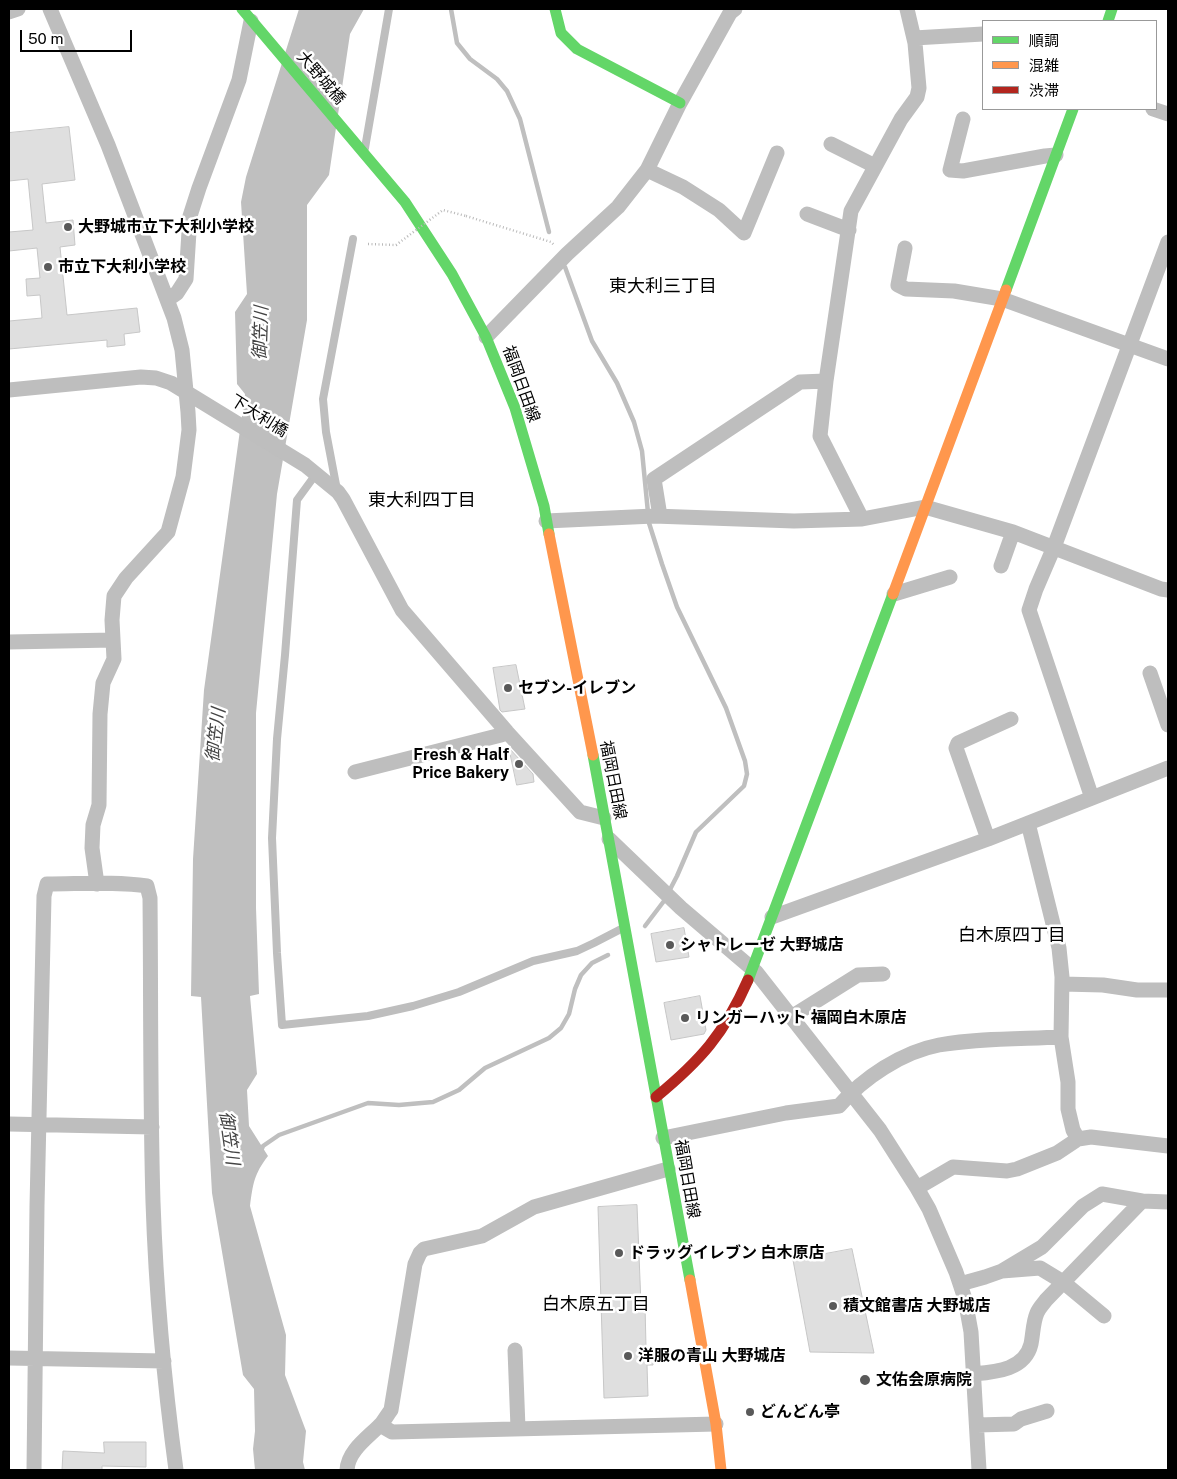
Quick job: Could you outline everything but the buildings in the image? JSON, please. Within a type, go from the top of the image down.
[{"type":"main road","points":[[555,9],[561,33],[577,49],[680,103]]},
{"type":"main road","name":"大野城橋","points":[[246,15],[354,142]]},
{"type":"main road","points":[[656,1097],[689,1069],[715,1041],[733,1012],[753,970],[1073,110]]},
{"type":"main road","name":"福岡日田線","points":[[354,142],[405,202],[452,274],[486,337],[515,408],[544,506],[609,839],[716,1424],[721,1470]]},
{"type":"street","points":[[9,12],[18,9]]},
{"type":"street","points":[[50,9],[108,145],[174,318],[190,394],[189,430],[183,477],[168,532],[126,578],[114,596],[112,620],[114,659],[103,683],[100,714],[99,805],[93,825],[92,840],[97,884]]},
{"type":"street","points":[[486,337],[567,254],[618,206],[646,170],[680,103],[730,13],[735,9]]},
{"type":"street","points":[[862,519],[820,436],[826,381],[851,211],[901,119],[917,97],[919,88],[914,38],[907,9]]},
{"type":"street","points":[[167,300],[177,293],[186,279],[190,216],[198,188],[239,80],[246,15]]},
{"type":"street","points":[[914,38],[982,34]]},
{"type":"street","points":[[1156,110],[1168,114]]},
{"type":"street","points":[[963,119],[950,170],[963,171],[1056,155]]},
{"type":"street","points":[[831,144],[875,166]]},
{"type":"street","points":[[646,170],[683,187],[705,201],[719,210],[744,233],[777,153]]},
{"type":"street","points":[[807,214],[849,230]]},
{"type":"street","points":[[1092,798],[1029,610],[1168,242]]},
{"type":"street","points":[[904,248],[898,285],[906,289],[954,291],[1002,299],[1168,359]]},
{"type":"street","name":"下大利橋","points":[[9,390],[141,377],[156,378],[171,383],[190,394],[310,469],[338,492]]},
{"type":"street","points":[[652,516],[654,480],[800,382],[826,381]]},
{"type":"street","points":[[338,492],[402,610],[507,732],[580,812],[604,818]]},
{"type":"street","points":[[546,521],[652,516],[794,521],[862,519],[926,507],[1014,532],[1161,589],[1168,590]]},
{"type":"street","points":[[1001,566],[1014,532]]},
{"type":"street","points":[[894,594],[950,577]]},
{"type":"street","points":[[9,642],[113,640]]},
{"type":"street","points":[[1150,672],[1168,725]]},
{"type":"street","points":[[988,839],[956,748],[958,744],[1011,719]]},
{"type":"street","points":[[355,772],[502,735],[507,732]]},
{"type":"street","points":[[772,917],[988,839],[1168,768]]},
{"type":"street","points":[[1028,823],[1059,948],[1062,984],[1061,1037],[1068,1082],[1068,1109],[1073,1130],[1078,1140]]},
{"type":"street","points":[[609,839],[667,895],[753,970],[880,1130],[917,1188],[929,1209],[965,1299],[971,1332],[979,1470]]},
{"type":"street","points":[[34,1470],[44,896],[47,884],[137,884],[147,886],[150,898],[153,1203],[164,1361],[176,1470]]},
{"type":"street","points":[[791,1017],[858,975],[883,974]]},
{"type":"street","points":[[1062,984],[1103,985],[1137,990],[1168,990]]},
{"type":"street","points":[[663,1138],[786,1113],[839,1106],[850,1093],[890,1063],[937,1045],[974,1041],[1061,1037]]},
{"type":"street","points":[[9,1124],[152,1127]]},
{"type":"street","points":[[917,1188],[953,1167],[1007,1171],[1017,1169],[1057,1153],[1078,1140],[1091,1137],[1168,1146]]},
{"type":"street","points":[[347,1470],[354,1451],[380,1425],[391,1410],[415,1264],[424,1249],[482,1236],[534,1207],[668,1169]]},
{"type":"street","points":[[960,1284],[1002,1271],[1042,1246],[1083,1206],[1102,1194],[1142,1201],[1168,1202]]},
{"type":"street","points":[[973,1374],[997,1372],[1013,1367],[1026,1356],[1031,1346],[1034,1321],[1046,1300],[1142,1201]]},
{"type":"street","points":[[1002,1271],[1040,1268],[1063,1282],[1104,1316]]},
{"type":"street","points":[[515,1350],[518,1428]]},
{"type":"street","points":[[9,1358],[164,1361]]},
{"type":"street","points":[[977,1425],[1014,1424],[1021,1419],[1047,1411]]},
{"type":"street","points":[[380,1425],[392,1432],[716,1424]]},
{"type":"lane","points":[[364,152],[389,9]]},
{"type":"lane","points":[[338,492],[326,432],[324,399],[353,240]]},
{"type":"lane","points":[[310,469],[297,500],[277,739],[272,838],[282,1025],[368,1016],[413,1006],[459,992],[533,961],[577,951],[625,927]]},
{"type":"path","points":[[368,244],[396,245],[443,210],[551,242],[567,254]]},
{"type":"water","name":"御笠川","points":[[299,9],[364,9],[350,34],[329,175],[307,205],[307,320],[277,494],[256,713],[256,908],[259,994],[250,996],[257,1074],[247,1090],[249,1126],[268,1156],[255,1180],[250,1206],[286,1335],[285,1375],[306,1431],[303,1462],[305,1470],[255,1470],[253,1449],[255,1431],[254,1389],[243,1375],[212,1193],[201,997],[191,996],[193,859],[204,690],[245,394],[237,384],[235,312],[247,294],[241,202],[246,177]]},
{"type":"waterway","points":[[451,9],[457,43],[470,59],[497,79],[507,91],[520,119],[549,232]]},
{"type":"waterway","points":[[565,267],[592,341],[617,383],[634,422],[642,451],[649,523],[662,564],[677,607],[726,708],[745,761],[747,774],[744,786],[696,832],[664,901],[645,926]]},
{"type":"waterway","points":[[260,1153],[263,1146],[279,1135],[368,1103],[399,1105],[433,1102],[459,1090],[485,1068],[549,1038],[561,1028],[569,1014],[575,989],[581,975],[592,963],[608,955]]},
{"type":"traffic: fast","points":[[242,9],[405,202],[452,274],[486,337],[515,408],[544,506],[549,534]]},
{"type":"traffic: fast","points":[[555,9],[561,33],[577,49],[680,103]]},
{"type":"traffic: fast","points":[[1108,20],[1112,9]]},
{"type":"traffic: fast","points":[[1006,290],[1073,110]]},
{"type":"traffic: fast","points":[[748,980],[893,594]]},
{"type":"traffic: fast","points":[[593,755],[690,1280]]},
{"type":"traffic: slow","points":[[893,594],[1006,290]]},
{"type":"traffic: slow","points":[[549,534],[593,755]]},
{"type":"traffic: slow","points":[[690,1280],[716,1424],[721,1470]]},
{"type":"traffic: jam","points":[[656,1097],[686,1071],[710,1045],[730,1016],[748,980]]},
{"type":"place","name":"大野城市立下大利小学校","points":[[68,227]]},
{"type":"place","name":"市立下大利小学校","points":[[48,267]]},
{"type":"place","name":"セブン-イレブン","points":[[508,688]]},
{"type":"place","name":"Fresh & Half Price Bakery","points":[[519,764]]},
{"type":"place","name":"シャトレーゼ 大野城店","points":[[670,945]]},
{"type":"place","name":"リンガーハット 福岡白木原店","points":[[685,1018]]},
{"type":"place","name":"ドラッグイレブン 白木原店","points":[[619,1253]]},
{"type":"place","name":"積文館書店 大野城店","points":[[833,1306]]},
{"type":"place","name":"洋服の青山 大野城店","points":[[628,1356]]},
{"type":"place","name":"文佑会原病院","points":[[865,1380]]},
{"type":"place","name":"どんどん亭","points":[[750,1412]]},
{"type":"district","name":"東大利三丁目","points":[[663,286]]},
{"type":"district","name":"東大利四丁目","points":[[422,500]]},
{"type":"district","name":"白木原四丁目","points":[[1012,935]]},
{"type":"district","name":"白木原五丁目","points":[[596,1304]]}]
